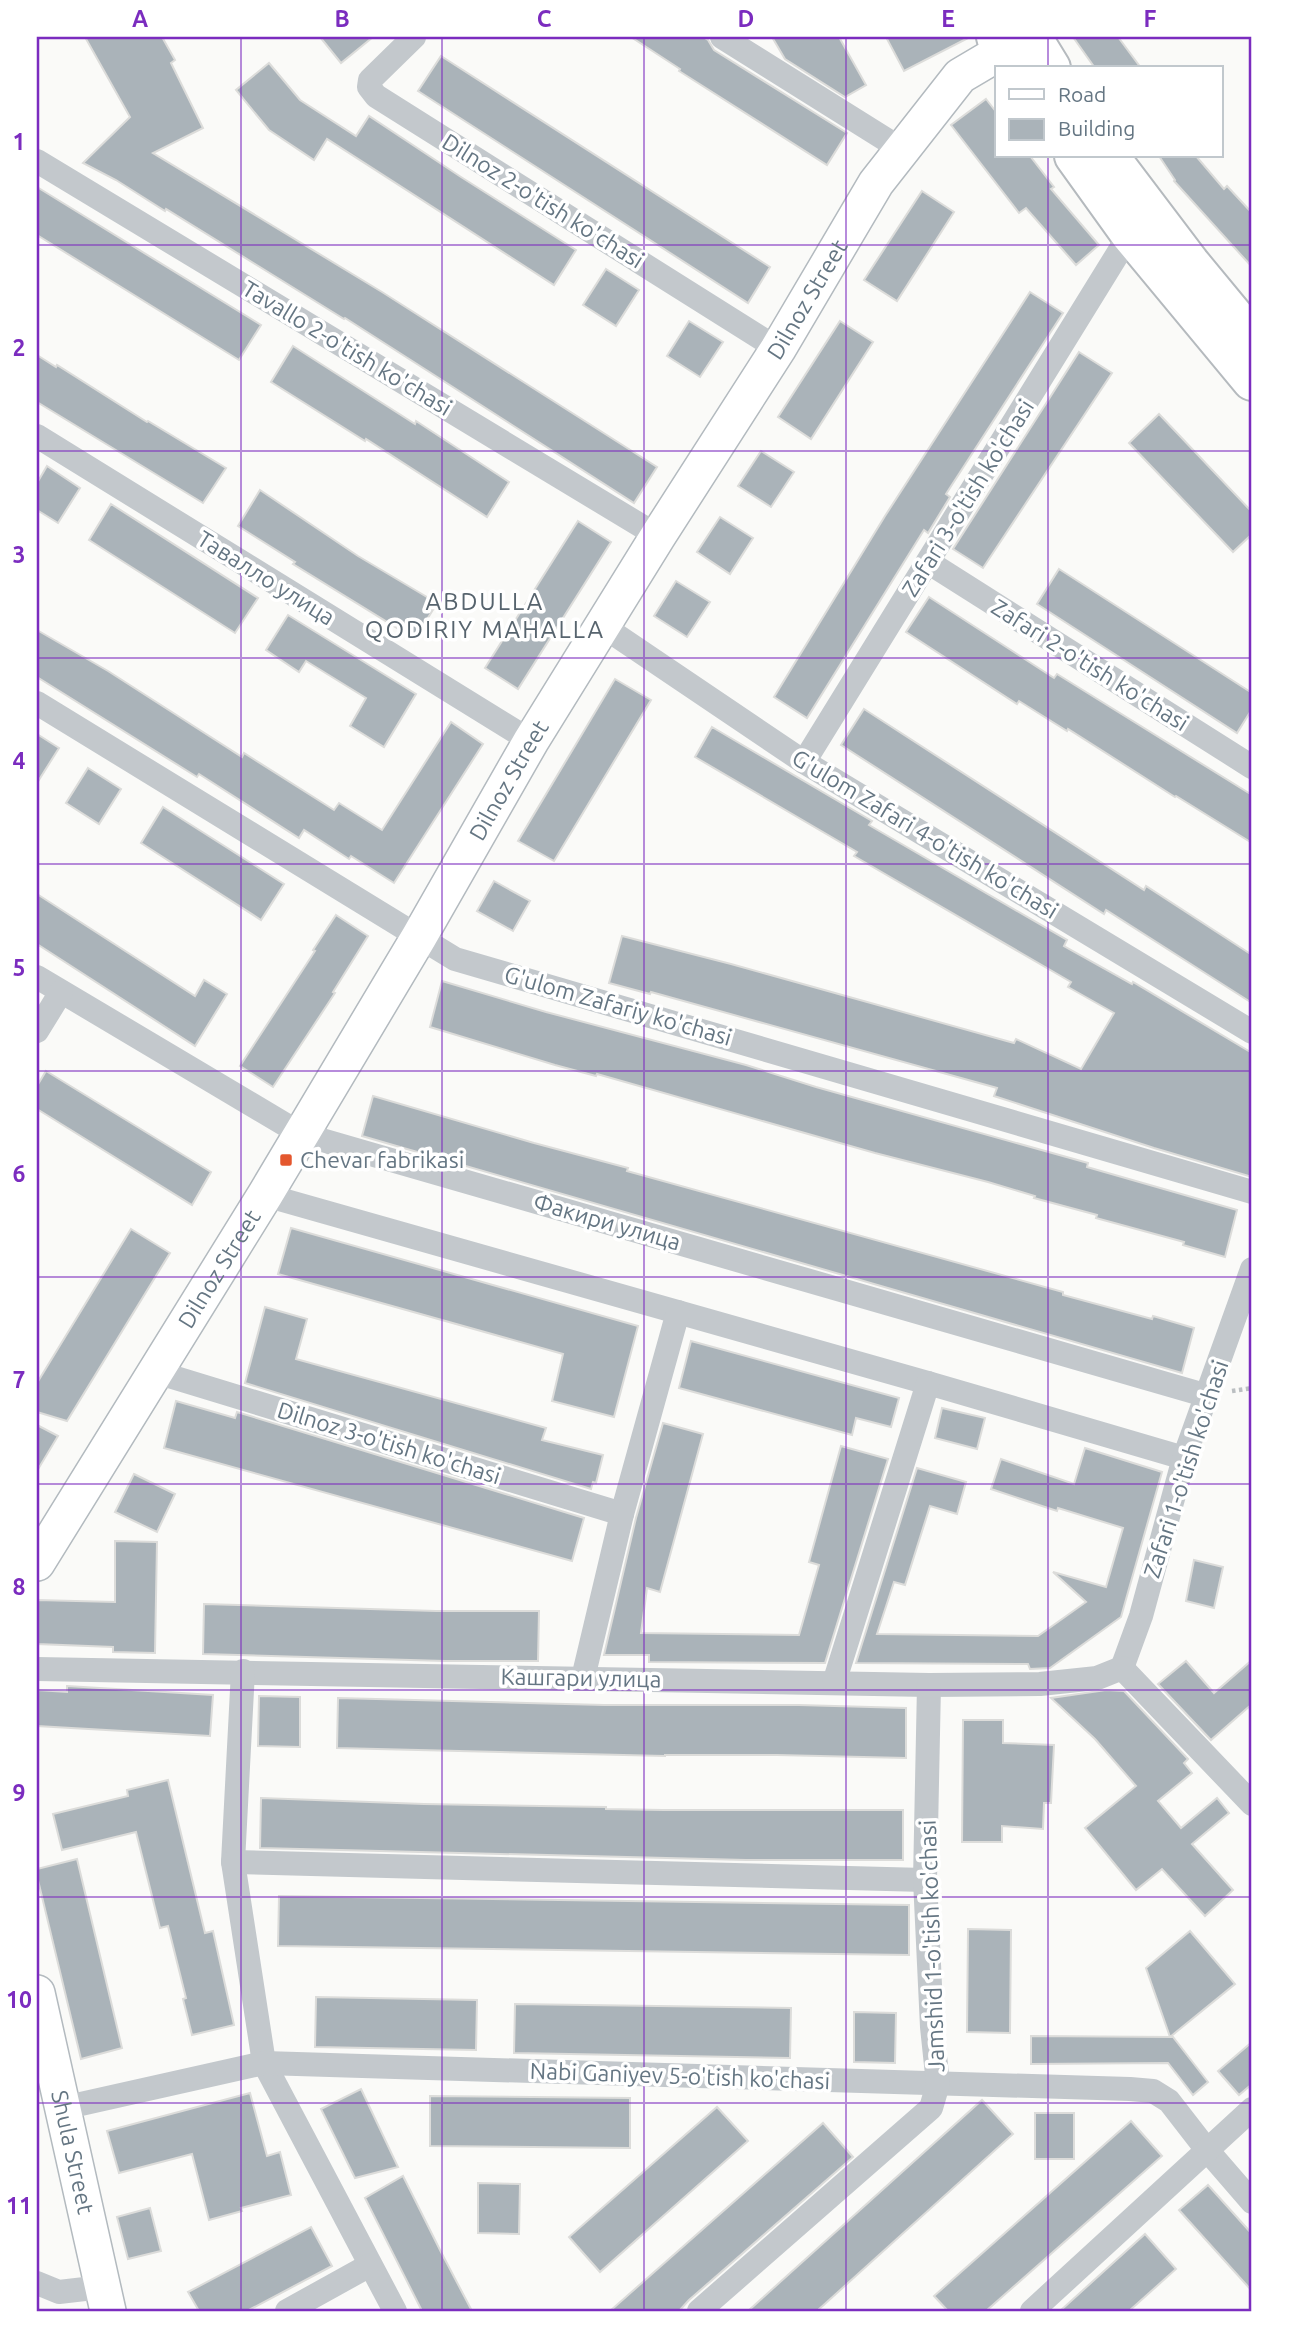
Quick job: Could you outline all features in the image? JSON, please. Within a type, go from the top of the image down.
[{"type":"main road","points":[[1014,46],[1048,66]]},
{"type":"main road","points":[[1075,158],[1130,234],[1252,381]]},
{"type":"main road","points":[[1111,158],[1190,263],[1252,338]]},
{"type":"street","name":"Dilnoz 2-o'tish ko'chasi","points":[[414,37],[370,79],[369,87],[376,96],[778,349]]},
{"type":"street","points":[[722,37],[901,149]]},
{"type":"street","name":"Dilnoz Street","points":[[37,1563],[265,1195],[419,937],[531,741],[778,349],[876,183],[960,76],[1014,46]]},
{"type":"street","name":"Tavallo 2-o'tish ko'chasi","points":[[37,161],[658,536]]},
{"type":"street","name":"Zafari 3-o'tish ko'chasi","points":[[804,762],[1130,234]]},
{"type":"street","name":"Тавалло улица","points":[[37,436],[531,741]]},
{"type":"street","name":"Zafari 2-o'tish ko'chasi","points":[[928,562],[1252,767]]},
{"type":"street","name":"G'ulom Zafari 4-o'tish ko'chasi","points":[[604,626],[804,762],[1252,1032]]},
{"type":"street","name":"G'ulom Zafariy ko'chasi","points":[[37,703],[455,959],[1252,1192]]},
{"type":"street","name":"Факири улица","points":[[37,977],[301,1134],[1208,1396]]},
{"type":"street","points":[[37,1031],[61,992]]},
{"type":"street","points":[[265,1195],[1184,1458]]},
{"type":"street","name":"Zafari 1-o'tish ko'chasi","points":[[1122,1668],[1141,1616],[1184,1458],[1252,1269]]},
{"type":"street","points":[[583,1678],[622,1514],[678,1312]]},
{"type":"street","name":"Dilnoz 3-o'tish ko'chasi","points":[[156,1371],[622,1514]]},
{"type":"street","points":[[834,1683],[928,1383]]},
{"type":"street","name":"Кашгари улица","points":[[37,1668],[929,1685],[1040,1684],[1097,1678],[1122,1668]]},
{"type":"street","points":[[1122,1668],[1252,1804]]},
{"type":"street","points":[[243,1671],[233,1862],[264,2063],[395,2311]]},
{"type":"street","name":"Jamshid 1-o'tish ko'chasi","points":[[699,2311],[931,2108],[938,2084],[932,2027],[925,1880],[929,1685]]},
{"type":"street","points":[[233,1862],[925,1880]]},
{"type":"street","name":"Shula Street","points":[[37,1993],[105,2299]]},
{"type":"street","name":"Nabi Ganiyev 5-o'tish ko'chasi","points":[[63,2108],[264,2063],[1153,2091],[1169,2101],[1252,2202]]},
{"type":"street","points":[[1032,2311],[1252,2109]]},
{"type":"street","points":[[288,2311],[370,2264]]},
{"type":"street","points":[[37,2283],[59,2292],[105,2299]]},
{"type":"building","points":[[85,37],[162,37],[175,60],[171,63],[203,128],[153,153],[382,292],[657,467],[634,503],[345,318],[166,209],[165,211],[83,163],[130,117]]},
{"type":"building","points":[[320,37],[373,37],[341,63]]},
{"type":"building","points":[[631,37],[703,37],[714,50],[847,133],[827,165],[679,71],[680,69]]},
{"type":"building","points":[[772,37],[839,37],[866,85],[845,97],[785,59]]},
{"type":"building","points":[[886,37],[970,37],[904,71]]},
{"type":"building","points":[[1073,37],[1118,37],[1140,66],[1094,66]]},
{"type":"building","points":[[441,56],[770,267],[748,303],[418,91]]},
{"type":"building","points":[[269,63],[300,100],[356,136],[369,116],[576,250],[554,285],[327,139],[314,160],[269,130],[236,90]]},
{"type":"building","points":[[986,99],[995,110],[995,158],[1032,158],[1054,187],[1051,189],[1099,245],[1076,265],[1026,208],[1019,213],[951,125]]},
{"type":"building","points":[[1160,158],[1198,158],[1224,189],[1227,186],[1252,213],[1252,267],[1174,181]]},
{"type":"building","points":[[37,187],[261,325],[239,360],[37,235]]},
{"type":"building","points":[[922,191],[954,212],[897,301],[864,280]]},
{"type":"building","points":[[606,269],[639,290],[616,326],[583,305]]},
{"type":"building","points":[[1030,292],[1063,313],[946,494],[950,497],[928,533],[924,530],[807,718],[774,697],[885,516]]},
{"type":"building","points":[[689,321],[723,342],[700,377],[667,356]]},
{"type":"building","points":[[840,321],[873,342],[811,439],[778,417]]},
{"type":"building","points":[[293,346],[509,482],[487,517],[271,382]]},
{"type":"building","points":[[1079,352],[1112,373],[983,568],[953,549]]},
{"type":"building","points":[[37,355],[226,468],[203,503],[37,402]]},
{"type":"building","points":[[1159,414],[1252,512],[1252,534],[1233,552],[1129,443]]},
{"type":"building","points":[[761,451],[794,472],[771,507],[738,486]]},
{"type":"building","points":[[47,466],[80,488],[58,523],[37,510],[37,483]]},
{"type":"building","points":[[260,490],[358,556],[437,603],[415,639],[293,564],[295,562],[238,526]]},
{"type":"building","points":[[111,504],[258,598],[235,633],[89,540]]},
{"type":"building","points":[[720,517],[753,538],[730,574],[697,552]]},
{"type":"building","points":[[578,521],[611,542],[518,689],[485,668]]},
{"type":"building","points":[[1059,569],[1252,693],[1252,709],[1237,733],[1037,604]]},
{"type":"building","points":[[676,581],[710,602],[687,637],[654,616]]},
{"type":"building","points":[[929,597],[1054,678],[1057,674],[1252,795],[1252,843],[1068,729],[1067,731],[1019,701],[1017,704],[906,632]]},
{"type":"building","points":[[288,615],[416,694],[384,747],[350,726],[366,698],[306,661],[299,672],[266,650]]},
{"type":"building","points":[[37,630],[108,671],[242,757],[244,753],[334,810],[339,803],[382,830],[451,722],[483,744],[394,883],[351,856],[349,859],[304,830],[299,838],[199,774],[197,777],[37,677]]},
{"type":"building","points":[[615,679],[651,700],[554,861],[518,841]]},
{"type":"building","points":[[864,709],[1144,890],[1146,886],[1252,955],[1252,1003],[1106,910],[1104,914],[841,745]]},
{"type":"building","points":[[712,727],[872,821],[869,825],[1067,940],[1064,946],[1132,984],[1133,982],[1252,1053],[1252,1177],[994,1096],[997,1088],[651,992],[650,994],[609,983],[622,936],[1014,1043],[1016,1039],[1081,1069],[1114,1013],[1068,987],[1071,982],[854,856],[857,852],[695,757]]},
{"type":"building","points":[[37,734],[59,748],[37,783]]},
{"type":"building","points":[[88,768],[121,789],[99,824],[66,803]]},
{"type":"building","points":[[163,807],[284,884],[261,920],[141,843]]},
{"type":"building","points":[[494,881],[530,901],[513,931],[477,911]]},
{"type":"building","points":[[37,894],[195,996],[204,980],[227,994],[195,1046],[37,944]]},
{"type":"building","points":[[336,915],[368,936],[333,992],[335,993],[273,1087],[240,1066]]},
{"type":"building","points":[[442,981],[1088,1163],[1087,1167],[1237,1210],[1225,1257],[988,1182],[875,1153],[597,1074],[596,1076],[555,1065],[430,1027]]},
{"type":"building","points":[[46,1071],[211,1172],[192,1205],[37,1109],[37,1086]]},
{"type":"building","points":[[373,1096],[628,1168],[627,1171],[1063,1292],[1063,1295],[1194,1328],[1182,1373],[362,1136]]},
{"type":"building","points":[[291,1228],[638,1326],[614,1417],[552,1401],[563,1354],[278,1274]]},
{"type":"building","points":[[131,1229],[170,1253],[67,1421],[37,1412],[37,1383]]},
{"type":"building","points":[[265,1307],[307,1319],[296,1359],[546,1428],[542,1440],[603,1455],[596,1483],[593,1482],[591,1489],[245,1383]]},
{"type":"building","points":[[691,1341],[899,1398],[891,1427],[856,1418],[852,1435],[679,1388]]},
{"type":"building","points":[[176,1401],[235,1418],[237,1412],[584,1518],[572,1561],[164,1448]]},
{"type":"building","points":[[942,1408],[985,1418],[977,1449],[935,1438]]},
{"type":"building","points":[[663,1423],[703,1434],[660,1592],[647,1588],[641,1633],[799,1635],[819,1565],[809,1562],[841,1446],[888,1459],[825,1663],[649,1662],[649,1655],[604,1655],[636,1518]]},
{"type":"building","points":[[37,1425],[58,1436],[37,1471]]},
{"type":"building","points":[[1085,1448],[1162,1472],[1121,1617],[1050,1668],[1030,1669],[1028,1664],[856,1663],[917,1468],[966,1482],[957,1514],[930,1506],[905,1585],[894,1582],[877,1634],[1038,1636],[1086,1602],[1053,1572],[1106,1587],[1123,1528],[1058,1508],[1057,1511],[991,1489],[1001,1459],[1074,1484]]},
{"type":"building","points":[[134,1474],[175,1494],[157,1532],[115,1512]]},
{"type":"building","points":[[115,1541],[157,1542],[155,1653],[113,1652],[113,1647],[37,1644],[37,1600],[115,1602]]},
{"type":"building","points":[[1194,1560],[1223,1567],[1214,1608],[1186,1601]]},
{"type":"building","points":[[204,1604],[436,1611],[539,1611],[538,1661],[203,1654]]},
{"type":"building","points":[[1252,1660],[1252,1704],[1211,1740],[1158,1684],[1186,1661],[1214,1693]]},
{"type":"building","points":[[67,1686],[213,1695],[210,1736],[37,1726],[37,1690],[67,1692]]},
{"type":"building","points":[[1106,1690],[1124,1691],[1188,1759],[1184,1763],[1192,1773],[1158,1801],[1181,1828],[1217,1798],[1229,1813],[1192,1844],[1233,1890],[1205,1916],[1162,1869],[1136,1890],[1085,1828],[1136,1786],[1095,1739],[1051,1698]]},
{"type":"building","points":[[259,1696],[300,1697],[300,1747],[258,1746]]},
{"type":"building","points":[[338,1698],[604,1705],[906,1708],[906,1758],[665,1756],[337,1748]]},
{"type":"building","points":[[963,1720],[1003,1720],[1003,1743],[1054,1745],[1051,1803],[1044,1803],[1043,1829],[1002,1826],[1002,1842],[962,1842]]},
{"type":"building","points":[[168,1780],[205,1933],[213,1931],[234,2025],[192,2035],[168,1926],[160,1928],[136,1832],[62,1850],[53,1814],[128,1796],[127,1790]]},
{"type":"building","points":[[261,1798],[606,1809],[903,1810],[903,1860],[746,1860],[260,1848]]},
{"type":"building","points":[[77,1859],[122,2048],[81,2059],[37,1876],[37,1869]]},
{"type":"building","points":[[279,1896],[909,1905],[909,1955],[278,1946]]},
{"type":"building","points":[[968,1929],[1011,1930],[1010,2033],[967,2032]]},
{"type":"building","points":[[1190,1931],[1235,1984],[1170,2037],[1146,1968]]},
{"type":"building","points":[[316,1997],[477,2000],[476,2050],[315,2047]]},
{"type":"building","points":[[515,2004],[791,2008],[790,2058],[514,2053]]},
{"type":"building","points":[[854,2012],[896,2013],[895,2063],[854,2062]]},
{"type":"building","points":[[1031,2036],[1173,2037],[1208,2082],[1193,2095],[1168,2063],[1031,2064]]},
{"type":"building","points":[[1252,2042],[1252,2084],[1239,2095],[1218,2071]]},
{"type":"building","points":[[361,2089],[398,2167],[355,2178],[321,2109]]},
{"type":"building","points":[[250,2093],[267,2156],[280,2152],[291,2195],[241,2208],[242,2211],[209,2220],[192,2154],[119,2173],[107,2131]]},
{"type":"building","points":[[430,2096],[630,2098],[630,2148],[430,2146]]},
{"type":"building","points":[[982,2100],[1013,2134],[817,2311],[748,2311]]},
{"type":"building","points":[[717,2107],[748,2141],[600,2272],[569,2237]]},
{"type":"building","points":[[1035,2113],[1074,2113],[1074,2159],[1035,2159]]},
{"type":"building","points":[[1131,2121],[1162,2156],[986,2311],[948,2311],[934,2296]]},
{"type":"building","points":[[823,2123],[853,2157],[679,2311],[610,2311]]},
{"type":"building","points":[[403,2176],[472,2311],[422,2311],[365,2198]]},
{"type":"building","points":[[478,2183],[520,2184],[519,2234],[478,2233]]},
{"type":"building","points":[[1208,2185],[1252,2234],[1252,2291],[1179,2210]]},
{"type":"building","points":[[150,2208],[161,2251],[128,2259],[117,2217]]},
{"type":"building","points":[[311,2227],[332,2266],[247,2311],[199,2311],[188,2292]]},
{"type":"building","points":[[1145,2234],[1176,2269],[1129,2311],[1060,2311]]},
{"type":"place","name":"Chevar fabrikasi","points":[[286,1160]]},
{"type":"district","name":"ABDULLA QODIRIY MAHALLA","points":[[485,616]]}]
